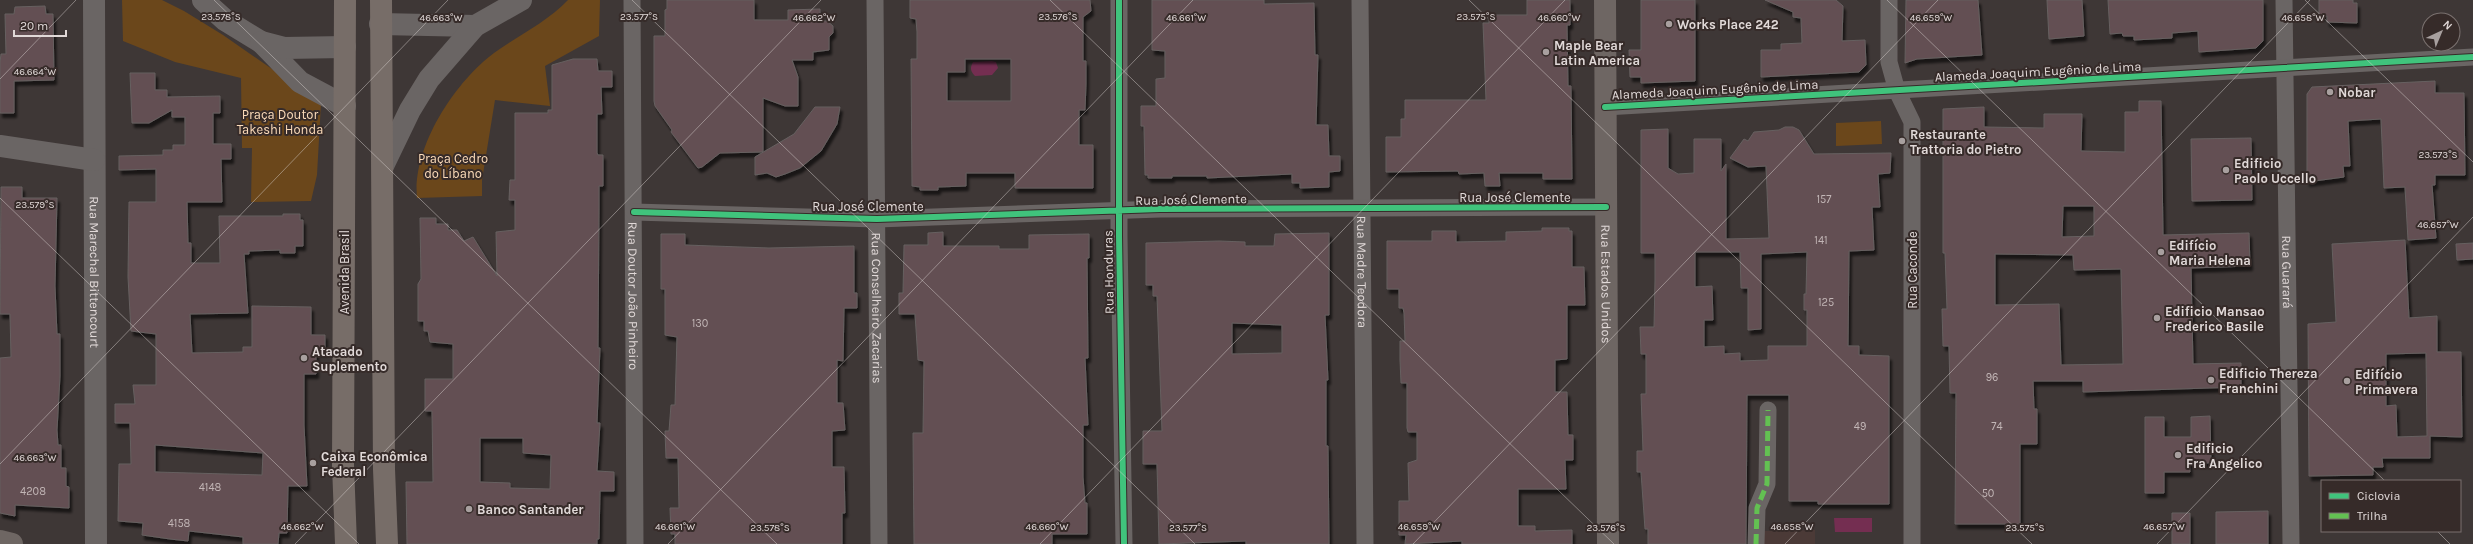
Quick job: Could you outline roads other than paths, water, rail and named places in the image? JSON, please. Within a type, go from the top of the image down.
[{"type":"main road","name":"Avenida Brasil","points":[[345,0],[343,465],[346,544]]},
{"type":"main road","points":[[380,0],[383,166],[384,461],[387,544]]},
{"type":"main road","name":"Rua Estados Unidos","points":[[1605,0],[1608,544]]},
{"type":"main road","points":[[0,541],[12,544]]},
{"type":"street","name":"Rua Marechal Bittencourt","points":[[94,0],[96,544]]},
{"type":"street","points":[[202,0],[225,20],[261,42],[300,82],[345,106]]},
{"type":"street","points":[[383,166],[410,110],[429,79],[476,26],[520,0]]},
{"type":"street","name":"Rua Doutor João Pinheiro","points":[[632,0],[635,544]]},
{"type":"street","name":"Rua Conselheiro Zacarias","points":[[875,0],[878,544]]},
{"type":"street","name":"Rua Honduras","points":[[1119,0],[1119,212],[1124,544]]},
{"type":"street","name":"Rua Madre Teodora","points":[[1360,0],[1365,544]]},
{"type":"street","name":"Rua Caconde","points":[[1889,0],[1889,62],[1897,91],[1912,122],[1912,544]]},
{"type":"street","name":"Rua Guarará","points":[[2284,0],[2291,544]]},
{"type":"street","points":[[380,24],[476,26]]},
{"type":"street","points":[[261,42],[284,48],[345,47]]},
{"type":"street","name":"Alameda Joaquim Eugênio de Lima","points":[[1605,107],[2473,56]]},
{"type":"street","points":[[0,146],[94,160]]},
{"type":"street","name":"Rua José Clemente","points":[[634,212],[877,219],[1119,212],[1160,209],[1606,207]]},
{"type":"street","points":[[1756,544],[1757,508],[1767,484],[1768,410]]},
{"type":"place","name":"Works Place 242","points":[[1669,24]]},
{"type":"place","name":"Maple Bear Latin America","points":[[1546,52]]},
{"type":"place","name":"Nobar","points":[[2330,92]]},
{"type":"place","name":"Restaurante Trattoria do Pietro","points":[[1902,141]]},
{"type":"place","name":"Edificio Paolo Uccello","points":[[2226,170]]},
{"type":"place","name":"Edifício Maria Helena","points":[[2161,252]]},
{"type":"place","name":"Edificio Mansao Frederico Basile","points":[[2157,318]]},
{"type":"place","name":"Atacado Suplemento","points":[[304,358]]},
{"type":"place","name":"Edificio Thereza Franchini","points":[[2211,380]]},
{"type":"place","name":"Edifício Primavera","points":[[2347,381]]},
{"type":"place","name":"Edificio Fra Angelico","points":[[2178,455]]},
{"type":"place","name":"Caixa Econômica Federal","points":[[313,463]]},
{"type":"place","name":"Banco Santander","points":[[469,509]]},
{"type":"park label","name":"Praça Doutor Takeshi Honda","points":[[280,122]]},
{"type":"park label","name":"Praça Cedro do Líbano","points":[[453,166]]}]
